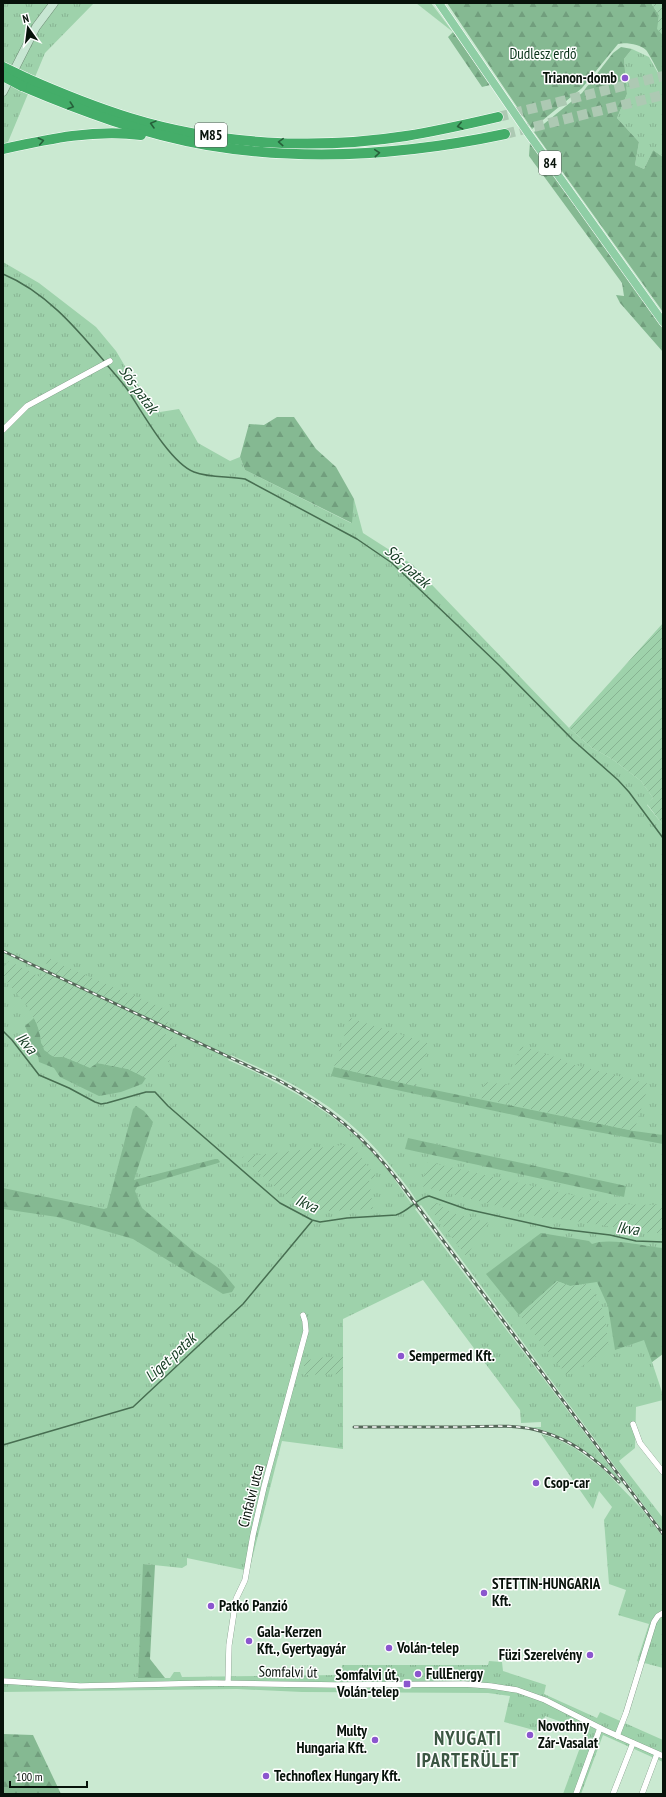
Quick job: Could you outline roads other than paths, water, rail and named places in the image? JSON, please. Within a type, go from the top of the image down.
[{"type":"highway","name":"M85","points":[[3,67],[24,82],[58,101],[100,116],[167,136],[241,150],[319,156],[407,151],[455,144],[505,134]]},
{"type":"highway","name":"M85","points":[[3,76],[143,122],[204,134],[258,141],[303,143],[361,141],[413,135],[498,117]]},
{"type":"highway","points":[[3,149],[92,133],[120,132],[167,136]]},
{"type":"main road","points":[[3,92],[36,27],[54,3]]},
{"type":"main road","name":"84","points":[[439,3],[528,134],[663,322]]},
{"type":"street","points":[[3,430],[27,406],[110,361]]},
{"type":"street","name":"Cinfalvi utca","points":[[228,1683],[229,1639],[236,1599],[245,1580],[253,1535],[264,1488],[306,1331],[303,1316]]},
{"type":"street","points":[[633,1424],[640,1443],[663,1472]]},
{"type":"street","points":[[617,1736],[624,1720],[654,1622],[662,1613]]},
{"type":"street","name":"Somfalvi út","points":[[3,1681],[80,1686],[228,1683],[336,1685],[449,1684],[491,1686],[517,1690],[545,1700],[600,1728],[663,1756]]},
{"type":"street","points":[[576,1794],[600,1728]]},
{"type":"street","points":[[614,1794],[633,1743]]},
{"type":"street","points":[[642,1794],[657,1754]]},
{"type":"waterway","name":"Sós-patak","points":[[3,274],[19,282],[47,301],[83,336],[105,362]]},
{"type":"waterway","name":"Sós-patak","points":[[107,365],[127,389],[166,447],[185,467],[200,474],[245,479],[357,539],[392,563],[500,666],[573,740],[618,780],[629,792],[663,838]]},
{"type":"waterway","name":"Ikva","points":[[3,1031],[12,1040],[39,1075],[69,1088],[95,1102],[101,1104],[146,1092],[155,1092],[168,1106],[280,1203],[312,1220],[320,1222],[347,1218],[396,1215],[405,1211],[421,1199],[429,1196],[466,1209],[552,1228],[610,1235],[636,1241],[663,1242]]},
{"type":"waterway","name":"Liget-patak","points":[[3,1445],[133,1407],[243,1304],[312,1221]]},
{"type":"tunnel","points":[[498,117],[663,76]]},
{"type":"tunnel","points":[[505,134],[663,95]]},
{"type":"railway","points":[[3,951],[278,1080],[314,1101],[345,1124],[387,1166],[663,1534]]},
{"type":"railway","points":[[354,1427],[512,1426],[533,1429],[554,1436],[575,1446],[602,1466],[619,1482]]},
{"type":"place","name":"Trianon-domb","points":[[625,78]]},
{"type":"place","name":"Sempermed Kft.","points":[[401,1356]]},
{"type":"place","name":"Csop-car","points":[[536,1483]]},
{"type":"place","name":"STETTIN-HUNGARIA Kft.","points":[[484,1593]]},
{"type":"place","name":"Patkó Panzió","points":[[211,1606]]},
{"type":"place","name":"Gala-Kerzen Kft., Gyertyagyár","points":[[249,1641]]},
{"type":"place","name":"Volán-telep","points":[[389,1648]]},
{"type":"place","name":"Füzi Szerelvény","points":[[590,1655]]},
{"type":"place","name":"FullEnergy","points":[[418,1674]]},
{"type":"place","name":"Somfalvi út, Volán-telep","points":[[407,1684]]},
{"type":"place","name":"Novothny Zár-Vasalat","points":[[530,1735]]},
{"type":"place","name":"Multy Hungaria Kft.","points":[[375,1740]]},
{"type":"place","name":"Technoflex Hungary Kft.","points":[[266,1776]]},
{"type":"district","name":"NYUGATI IPARTERÜLET","points":[[468,1749]]},
{"type":"park label","name":"Dudlesz erdő","points":[[543,54]]}]
